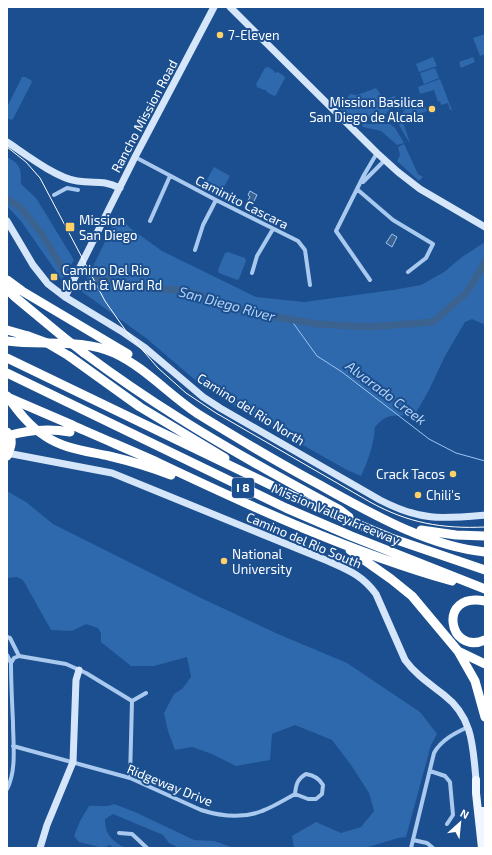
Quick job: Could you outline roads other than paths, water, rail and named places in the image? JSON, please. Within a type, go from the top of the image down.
[{"type":"highway","points":[[7,280],[28,295],[130,355],[205,417]]},
{"type":"highway","points":[[7,289],[62,336],[133,388],[180,419],[258,465],[340,510],[359,525]]},
{"type":"highway","points":[[7,330],[47,343],[69,356],[140,407],[224,458],[243,473]]},
{"type":"highway","points":[[7,340],[23,343],[83,344],[114,353],[136,366],[198,414],[281,464],[375,515],[431,539],[456,547],[485,552]]},
{"type":"highway","name":"Mission Valley Freeway","points":[[7,358],[312,505],[359,525],[485,570]]},
{"type":"highway","name":"Mission Valley Freeway","points":[[7,373],[293,511],[485,590]]},
{"type":"highway","points":[[7,396],[71,428],[157,462],[212,489],[343,544],[428,574],[485,590]]},
{"type":"highway","points":[[7,396],[33,427],[46,437],[56,442],[74,448],[140,464],[212,489]]},
{"type":"highway","points":[[7,436],[28,431],[71,428]]},
{"type":"highway","points":[[7,432],[12,441],[7,454]]},
{"type":"highway","points":[[397,525],[435,533],[485,536]]},
{"type":"highway","points":[[343,544],[412,596],[458,651],[475,681],[485,717]]},
{"type":"highway","points":[[485,601],[476,599],[464,601],[455,611],[453,620],[454,629],[461,638],[472,643],[485,640]]},
{"type":"highway","points":[[458,651],[485,664]]},
{"type":"main road","name":"Rancho Mission Road","points":[[7,142],[24,154],[68,178],[77,181],[107,182],[120,188],[214,7]]},
{"type":"main road","points":[[230,7],[385,160],[420,189],[485,228]]},
{"type":"main road","points":[[65,297],[120,188]]},
{"type":"main road","name":"Camino del Rio North","points":[[7,221],[33,265],[48,284],[65,297],[93,313],[144,347],[203,397],[380,500],[408,513],[431,518],[485,515]]},
{"type":"main road","name":"Camino del Rio South","points":[[7,454],[112,473],[356,574],[369,584],[376,594],[405,660],[412,670],[454,703],[462,714],[470,731],[476,780]]},
{"type":"main road","points":[[40,848],[47,825],[73,762],[76,680],[79,670]]},
{"type":"main road","points":[[476,780],[480,793],[485,826]]},
{"type":"main road","points":[[476,780],[482,848]]},
{"type":"street","points":[[370,280],[336,231],[377,153]]},
{"type":"street","name":"Caminito Cascara","points":[[135,157],[298,242],[305,250],[310,285]]},
{"type":"street","points":[[361,183],[385,160]]},
{"type":"street","points":[[150,221],[170,176]]},
{"type":"street","points":[[54,195],[67,188],[78,190]]},
{"type":"street","points":[[358,190],[393,220],[433,244],[426,258],[408,272]]},
{"type":"street","points":[[195,250],[203,225],[216,200]]},
{"type":"street","points":[[252,273],[257,256],[273,229]]},
{"type":"street","points":[[7,637],[10,638],[19,656]]},
{"type":"street","points":[[7,655],[11,663],[13,746],[13,765],[10,784],[7,789]]},
{"type":"street","points":[[11,663],[14,658],[19,656],[66,664],[132,701]]},
{"type":"street","points":[[132,701],[146,693]]},
{"type":"street","points":[[130,778],[132,701]]},
{"type":"street","points":[[411,848],[434,754],[437,748],[451,735],[468,726]]},
{"type":"street","name":"Ridgeway Drive","points":[[13,746],[130,778],[213,814],[242,816],[261,812],[295,794]]},
{"type":"street","points":[[430,771],[445,776],[450,782],[452,815],[447,824]]},
{"type":"street","points":[[306,774],[317,778],[323,785],[322,794],[316,800],[308,799],[295,794],[298,780],[306,774]]},
{"type":"street","points":[[119,833],[132,834],[147,848]]},
{"type":"street","points":[[413,840],[427,843],[433,848]]},
{"type":"waterway","name":"San Diego River","points":[[7,199],[20,207],[41,233],[63,269]]},
{"type":"waterway","name":"San Diego River","points":[[86,285],[98,279],[156,289],[184,290],[257,314],[318,324],[369,327],[433,322],[467,292],[485,262]]},
{"type":"waterway","name":"Alvarado Creek","points":[[291,320],[317,356],[342,372],[429,439],[456,453],[485,461]]},
{"type":"tram line","points":[[7,147],[26,162],[40,178],[105,301],[126,331],[158,368],[186,393],[216,413],[384,509],[412,520],[440,526],[485,527]]},
{"type":"place","name":"7-Eleven","points":[[220,35]]},
{"type":"place","name":"Mission Basilica San Diego de Alcala","points":[[432,109]]},
{"type":"place","name":"Mission San Diego","points":[[70,227]]},
{"type":"place","name":"Camino Del Rio North & Ward Rd","points":[[54,277]]},
{"type":"place","name":"Crack Tacos","points":[[453,474]]},
{"type":"place","name":"Chili's","points":[[418,495]]},
{"type":"place","name":"National University","points":[[224,561]]}]
